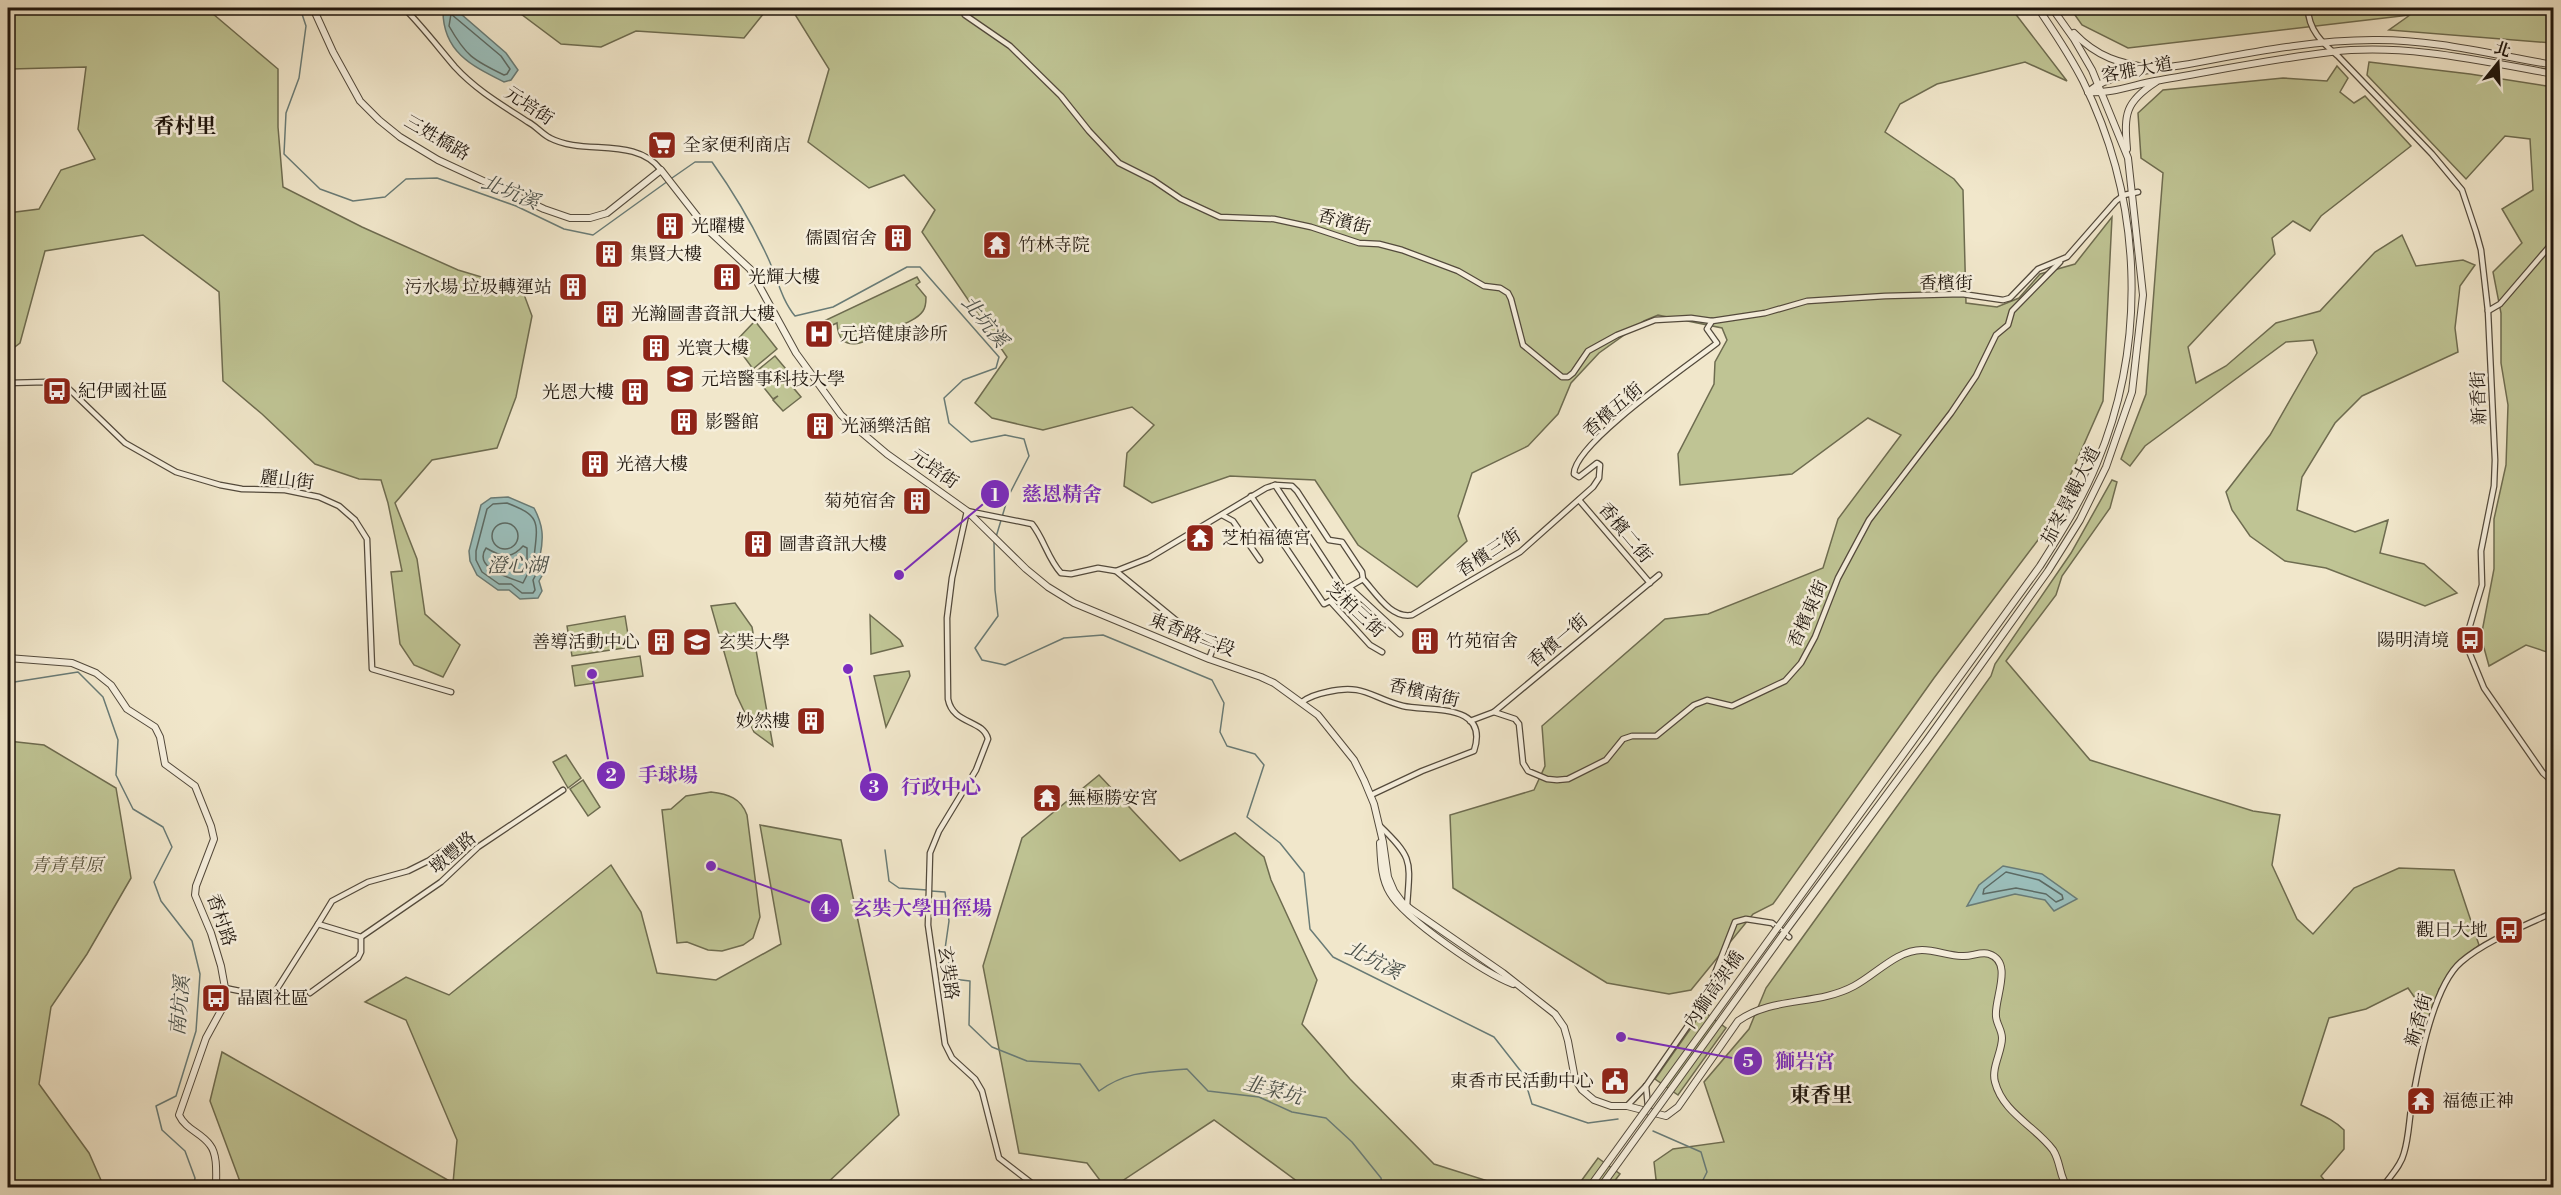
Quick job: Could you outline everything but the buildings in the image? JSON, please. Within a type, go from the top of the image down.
[{"type":"street","name":"三姓橋路","points":[[313,8],[333,52],[360,101],[400,137],[438,160],[544,209],[570,218],[590,218],[607,213],[663,173]]},
{"type":"street","name":"元培街","points":[[404,8],[456,68],[499,105],[530,123],[549,138],[567,145],[609,147],[644,156],[656,162],[707,229],[750,268],[796,353],[841,415],[894,460],[967,510],[1032,524],[1054,566],[1061,573],[1071,574],[1098,568],[1116,571]]},
{"type":"street","name":"茄苳景觀大道","points":[[1778,927],[2040,566],[2073,515],[2092,474],[2121,392],[2131,329],[2130,233],[2124,195],[2088,92],[2070,58],[2038,8]]},
{"type":"street","name":"茄苳景觀大道","points":[[1786,935],[2048,571],[2080,520],[2106,467],[2132,392],[2143,285],[2135,192],[2128,158],[2098,83],[2052,8]]},
{"type":"street","points":[[2308,8],[2311,24],[2322,42]]},
{"type":"street","name":"香濱街","points":[[964,15],[1011,46],[1061,96],[1119,163],[1153,180],[1181,199],[1220,217],[1274,219],[1311,227],[1359,243],[1378,244],[1402,250],[1458,271],[1484,286],[1500,288],[1508,292],[1523,345],[1562,377],[1568,377],[1573,373],[1588,351],[1617,335],[1655,320],[1691,318],[1712,321]]},
{"type":"street","points":[[2059,18],[2082,41],[2109,60],[2159,69]]},
{"type":"street","name":"客雅大道","points":[[2088,92],[2098,83],[2159,69],[2322,42],[2374,40],[2420,43],[2553,65]]},
{"type":"street","name":"新香街","points":[[2322,42],[2432,154],[2462,190],[2481,250],[2488,311],[2494,486],[2481,551],[2482,585],[2468,632],[2468,649],[2484,688],[2543,773],[2553,783]]},
{"type":"street","name":"客雅大道","points":[[2088,92],[2102,93],[2159,80],[2333,51],[2374,49],[2431,54],[2553,74]]},
{"type":"street","points":[[2128,158],[2125,126],[2131,103],[2139,94],[2159,80]]},
{"type":"street","points":[[2124,195],[2135,192]]},
{"type":"street","name":"香檳街","points":[[1712,321],[1765,313],[1808,301],[1962,294],[2003,300],[2010,298],[2038,269],[2067,257],[2124,195]]},
{"type":"street","points":[[2488,311],[2500,304],[2553,241]]},
{"type":"street","name":"香檳東街","points":[[1494,712],[1515,719],[1519,724],[1523,763],[1528,771],[1547,779],[1568,779],[1606,760],[1623,739],[1632,736],[1656,736],[1694,705],[1707,700],[1732,706],[1785,681],[1801,663],[1815,637],[1838,578],[1869,520],[1952,413],[1976,376],[1996,335],[2008,325],[2012,311],[2045,275],[2067,257]]},
{"type":"street","name":"香檳五街","points":[[1579,500],[1599,478],[1600,465],[1596,462],[1579,477],[1574,474],[1574,467],[1597,437],[1717,343],[1707,329],[1712,321]]},
{"type":"street","name":"麗山街","points":[[8,383],[46,382],[69,389],[124,443],[176,472],[242,489],[285,490],[319,497],[339,506],[355,520],[367,539],[372,669],[451,692]]},
{"type":"street","points":[[1275,485],[1347,588],[1400,634]]},
{"type":"street","points":[[1209,659],[1215,644],[1183,626],[1116,571],[1149,558],[1251,496],[1275,485],[1292,486],[1329,540],[1342,542],[1362,572],[1363,579],[1330,601]]},
{"type":"street","name":"芝柏三街","points":[[1251,496],[1324,604],[1330,601],[1370,645],[1382,652]]},
{"type":"street","name":"香檳二街","points":[[1579,500],[1650,583]]},
{"type":"street","name":"香檳三街","points":[[1363,579],[1395,613],[1404,616],[1412,615],[1520,552],[1579,500]]},
{"type":"street","name":"東香路二段","points":[[967,510],[1026,569],[1048,587],[1074,603],[1209,659],[1274,683],[1302,702],[1318,715],[1340,739],[1354,760],[1371,795]]},
{"type":"street","name":"玄奘路","points":[[967,510],[952,578],[947,618],[948,699],[950,708],[957,716],[983,730],[988,739],[976,770],[939,831],[930,853],[928,924],[945,1044],[952,1058],[975,1079],[982,1091],[999,1158],[1038,1188]]},
{"type":"street","points":[[1222,514],[1233,521],[1260,560]]},
{"type":"street","name":"香檳一街","points":[[1470,721],[1494,712],[1659,575]]},
{"type":"street","name":"香村路","points":[[8,658],[72,663],[96,673],[111,685],[127,709],[155,727],[160,737],[165,764],[192,783],[199,792],[214,839],[196,886],[196,900],[211,933],[225,988],[223,1006],[206,1038],[179,1115],[186,1127],[210,1144],[214,1152],[216,1188]]},
{"type":"street","name":"香檳南街","points":[[1302,702],[1309,696],[1352,688],[1400,705],[1455,712],[1470,721],[1476,733],[1474,751],[1422,771],[1371,795]]},
{"type":"street","name":"墩豐路","points":[[361,937],[441,882],[478,847],[563,789]]},
{"type":"street","points":[[1371,795],[1388,877],[1394,891],[1407,906],[1555,1014],[1564,1027],[1573,1074],[1582,1090],[1594,1100],[1611,1106],[1627,1106],[1666,1116],[1678,1107],[1738,1021],[1752,1011],[1769,1005],[1824,998],[1854,986],[1912,951],[1921,950],[1963,957],[1987,953],[1996,958],[2002,974],[1995,1014],[2002,1037],[1993,1078],[1996,1088],[2012,1112],[2057,1156],[2064,1182],[2068,1188]]},
{"type":"street","points":[[1379,825],[1402,849],[1409,863],[1407,906]]},
{"type":"street","points":[[1379,825],[1384,880],[1398,906],[1437,937],[1498,979],[1516,985]]},
{"type":"street","name":"墩豐路","points":[[225,988],[265,996],[275,992],[333,901],[368,882],[408,871],[451,845]]},
{"type":"street","name":"新香街","points":[[2382,1188],[2404,1154],[2413,1099],[2432,1018],[2449,976],[2460,963],[2476,951],[2553,912]]},
{"type":"street","points":[[1627,1106],[1646,1086],[1703,1004],[1734,922],[1746,919],[1772,923],[1786,935]]},
{"type":"street","points":[[310,993],[358,958],[361,952],[361,937],[318,924]]},
{"type":"street","name":"內獅高架橋","points":[[1590,1188],[1778,927]]},
{"type":"street","name":"內獅高架橋","points":[[1600,1188],[1786,935]]},
{"type":"street","points":[[1646,1086],[1648,1113]]},
{"type":"green space","points":[[8,8],[206,8],[278,69],[278,127],[283,187],[362,227],[458,270],[522,289],[532,316],[516,397],[497,448],[432,460],[395,503],[417,559],[425,614],[460,645],[443,677],[414,665],[400,644],[391,572],[402,571],[381,480],[359,479],[315,464],[223,381],[219,292],[143,235],[45,251],[20,343],[8,352],[8,213],[39,209],[61,170],[95,159],[78,129],[86,67],[11,69],[8,61]]},
{"type":"green space","points":[[513,8],[768,8],[744,38],[636,31],[601,47],[561,44]]},
{"type":"green space","points":[[791,8],[2011,8],[2067,81],[2025,62],[1937,84],[1900,104],[1885,132],[1954,179],[1963,190],[1966,303],[1997,307],[2019,298],[2040,274],[2075,264],[2112,217],[2103,401],[2047,528],[1934,678],[1773,904],[1753,914],[1691,990],[1669,994],[1607,983],[1453,888],[1450,815],[1534,790],[1545,766],[1542,726],[1665,619],[1708,614],[1823,568],[1838,519],[1901,435],[1868,418],[1792,474],[1680,485],[1678,454],[1714,384],[1715,362],[1727,340],[1722,328],[1658,315],[1644,321],[1599,353],[1571,383],[1558,414],[1528,446],[1472,473],[1458,516],[1467,541],[1417,587],[1358,545],[1315,480],[1230,476],[1152,503],[1124,486],[1127,453],[1154,425],[1132,407],[1043,430],[992,418],[975,403],[1007,357],[922,232],[935,210],[904,175],[869,188],[808,142],[829,69]]},
{"type":"green space","points":[[2070,8],[2553,8],[2553,43],[2389,30],[2410,15],[2128,48],[2082,25]]},
{"type":"green space","points":[[2369,62],[2553,87],[2553,654],[2526,645],[2489,666],[2481,637],[2494,569],[2494,519],[2506,465],[2508,405],[2501,363],[2501,313],[2493,272],[2522,243],[2502,209],[2533,190],[2530,139],[2505,136],[2466,179],[2367,75]]},
{"type":"green space","points":[[2337,66],[2348,78],[2340,92],[2354,103],[2365,96],[2411,146],[2321,216],[2310,231],[2293,221],[2272,238],[2275,254],[2188,347],[2196,383],[2226,366],[2276,323],[2320,311],[2375,252],[2402,235],[2416,266],[2463,260],[2475,265],[2460,286],[2455,328],[2458,352],[2362,396],[2335,423],[2302,477],[2297,510],[2355,532],[2388,520],[2380,553],[2424,564],[2457,593],[2425,606],[2326,568],[2285,561],[2250,536],[2232,510],[2226,492],[2270,435],[2317,353],[2313,340],[2286,342],[2145,446],[2130,466],[2121,459],[2146,394],[2163,173],[2141,158],[2138,113],[2163,90],[2283,78],[2327,81]]},
{"type":"green space","points":[[917,277],[920,282],[916,285],[926,297],[926,304],[920,314],[909,322],[867,341],[850,344],[844,341],[839,334],[837,323],[828,327],[824,321]]},
{"type":"green space","points":[[755,321],[777,349],[753,369],[734,343]]},
{"type":"green space","points":[[775,356],[796,381],[791,385],[801,397],[783,411],[773,400],[778,396],[773,399],[753,374]]},
{"type":"green space","points":[[2112,480],[2117,482],[2110,508],[2062,576],[2056,595],[2006,661],[2090,760],[2253,811],[2280,815],[2272,865],[2297,919],[2313,934],[2354,888],[2399,868],[2454,870],[2479,945],[2439,989],[2427,1031],[2414,1027],[2421,1020],[2422,1008],[2408,988],[2366,1009],[2329,1018],[2301,1105],[2329,1119],[2344,1130],[2344,1149],[2321,1176],[2330,1187],[1657,1188],[1654,1162],[1673,1149],[1724,1142],[1704,1082],[1749,1029],[1766,988],[1991,676],[1995,664],[2071,553]]},
{"type":"green space","points":[[735,603],[752,627],[773,746],[754,732],[736,694],[711,606]]},
{"type":"green space","points":[[870,615],[900,640],[903,646],[871,654]]},
{"type":"green space","points":[[625,616],[630,647],[572,656],[567,626]]},
{"type":"green space","points":[[640,656],[643,676],[575,686],[572,666]]},
{"type":"green space","points":[[909,671],[910,676],[886,727],[874,676]]},
{"type":"green space","name":"青青草原","points":[[8,741],[44,745],[116,788],[131,878],[87,954],[51,1007],[39,1084],[89,1153],[104,1187],[8,1187]]},
{"type":"green space","points":[[566,755],[581,778],[568,788],[553,762]]},
{"type":"green space","points":[[1099,775],[1180,861],[1235,833],[1264,857],[1271,880],[1317,980],[1302,1024],[1350,1079],[1434,1164],[1488,1181],[1489,1187],[1305,1187],[1214,1120],[1113,1187],[1105,1187],[1087,1163],[1019,1153],[983,966],[1022,838]]},
{"type":"green space","points":[[583,780],[600,807],[588,816],[570,789]]},
{"type":"green space","points":[[711,792],[733,798],[747,815],[760,917],[753,938],[743,945],[722,951],[708,950],[687,942],[677,943],[662,810],[671,809],[686,796]]},
{"type":"green space","points":[[760,825],[841,840],[899,1115],[823,1187],[242,1187],[210,1101],[222,1052],[453,1183],[457,1140],[406,1020],[365,1002],[406,977],[449,995],[611,865],[641,912],[657,973],[716,980],[781,944]]},
{"type":"green space","points":[[1703,1011],[1726,1028],[1678,1095],[1655,1079]]},
{"type":"green space","points":[[1598,1158],[1620,1174],[1610,1187],[1576,1188]]},
{"type":"water","points":[[447,8],[454,8],[506,53],[518,70],[511,80],[504,82],[481,70],[454,47],[444,25],[443,11]]},
{"type":"water","name":"澄心湖","points":[[508,497],[534,508],[541,526],[540,556],[548,565],[539,581],[542,591],[538,598],[520,599],[509,590],[498,590],[477,575],[470,561],[469,551],[481,505],[491,498]]},
{"type":"water","points":[[2003,866],[2042,874],[2077,899],[2054,911],[2045,900],[2015,894],[1967,906],[1979,885]]},
{"type":"waterway","name":"北坑溪","points":[[300,8],[306,26],[299,78],[286,113],[284,154],[320,189],[353,201],[385,197],[406,179],[437,178],[516,206],[564,229],[593,235],[668,181]]},
{"type":"waterway","name":"北坑溪","points":[[672,178],[695,162],[712,162],[749,220],[786,302],[795,316],[833,307],[907,267],[920,267],[999,357],[996,368],[963,380],[944,398],[949,423],[971,442],[1005,435],[1024,439],[1029,456],[1008,497],[996,537]]},
{"type":"waterway","name":"北坑溪","points":[[994,542],[998,616],[975,648],[982,660],[1005,665],[1064,638],[1103,635],[1212,680],[1224,703],[1220,732],[1227,746],[1255,754],[1264,765],[1247,817],[1280,843],[1304,873],[1310,929],[1333,957],[1494,1037],[1523,1074],[1532,1104],[1588,1123],[1618,1119]]},
{"type":"waterway","name":"南坑溪","points":[[8,683],[78,672],[103,697],[118,740],[116,775],[133,809],[163,827],[172,847],[154,882],[161,901],[192,941],[200,974],[196,1031],[176,1096],[156,1106],[162,1130],[185,1151],[195,1178],[193,1188]]},
{"type":"waterway","name":"韭菜坑","points":[[885,850],[889,881],[899,888],[927,890]]},
{"type":"waterway","name":"韭菜坑","points":[[931,891],[945,892],[949,921],[945,949],[953,979],[970,981],[969,1025],[992,1047],[1027,1061],[1080,1064],[1099,1091],[1130,1076],[1187,1069],[1208,1091],[1259,1097],[1292,1112],[1326,1118],[1352,1142],[1381,1178],[1383,1188]]},
{"type":"waterway","name":"北坑溪","points":[[1653,1131],[1701,1152],[1707,1172],[1699,1188]]},
{"type":"place","name":"全家便利商店","points":[[662,145]]},
{"type":"place","name":"光曜樓","points":[[670,226]]},
{"type":"place","name":"儒園宿舍","points":[[898,238]]},
{"type":"place","name":"竹林寺院","points":[[997,245]]},
{"type":"place","name":"集賢大樓","points":[[609,254]]},
{"type":"place","name":"光輝大樓","points":[[727,277]]},
{"type":"place","name":"污水場 垃圾轉運站","points":[[573,287]]},
{"type":"place","name":"光瀚圖書資訊大樓","points":[[610,314]]},
{"type":"place","name":"元培健康診所","points":[[819,334]]},
{"type":"place","name":"光寰大樓","points":[[656,348]]},
{"type":"place","name":"元培醫事科技大學","points":[[680,379]]},
{"type":"place","name":"紀伊國社區","points":[[57,391]]},
{"type":"place","name":"光恩大樓","points":[[635,392]]},
{"type":"place","name":"影醫館","points":[[684,422]]},
{"type":"place","name":"光涵樂活館","points":[[820,426]]},
{"type":"place","name":"光禧大樓","points":[[595,464]]},
{"type":"place","name":"菊苑宿舍","points":[[917,501]]},
{"type":"place","name":"芝柏福德宮","points":[[1200,538]]},
{"type":"place","name":"圖書資訊大樓","points":[[758,544]]},
{"type":"place","name":"慈恩精舍","points":[[899,575]]},
{"type":"place","name":"陽明清境","points":[[2470,640]]},
{"type":"place","name":"竹苑宿舍","points":[[1425,641]]},
{"type":"place","name":"善導活動中心","points":[[661,642]]},
{"type":"place","name":"玄奘大學","points":[[697,642]]},
{"type":"place","name":"行政中心","points":[[848,669]]},
{"type":"place","name":"手球場","points":[[592,674]]},
{"type":"place","name":"妙然樓","points":[[811,721]]},
{"type":"place","name":"無極勝安宮","points":[[1047,798]]},
{"type":"place","name":"玄奘大學田徑場","points":[[711,866]]},
{"type":"place","name":"觀日大地","points":[[2509,930]]},
{"type":"place","name":"晶園社區","points":[[216,998]]},
{"type":"place","name":"獅岩宮","points":[[1621,1037]]},
{"type":"place","name":"東香市民活動中心","points":[[1615,1081]]},
{"type":"place","name":"福德正神","points":[[2421,1101]]},
{"type":"district","name":"香村里","points":[[185,127]]},
{"type":"district","name":"東香里","points":[[1821,1096]]}]
